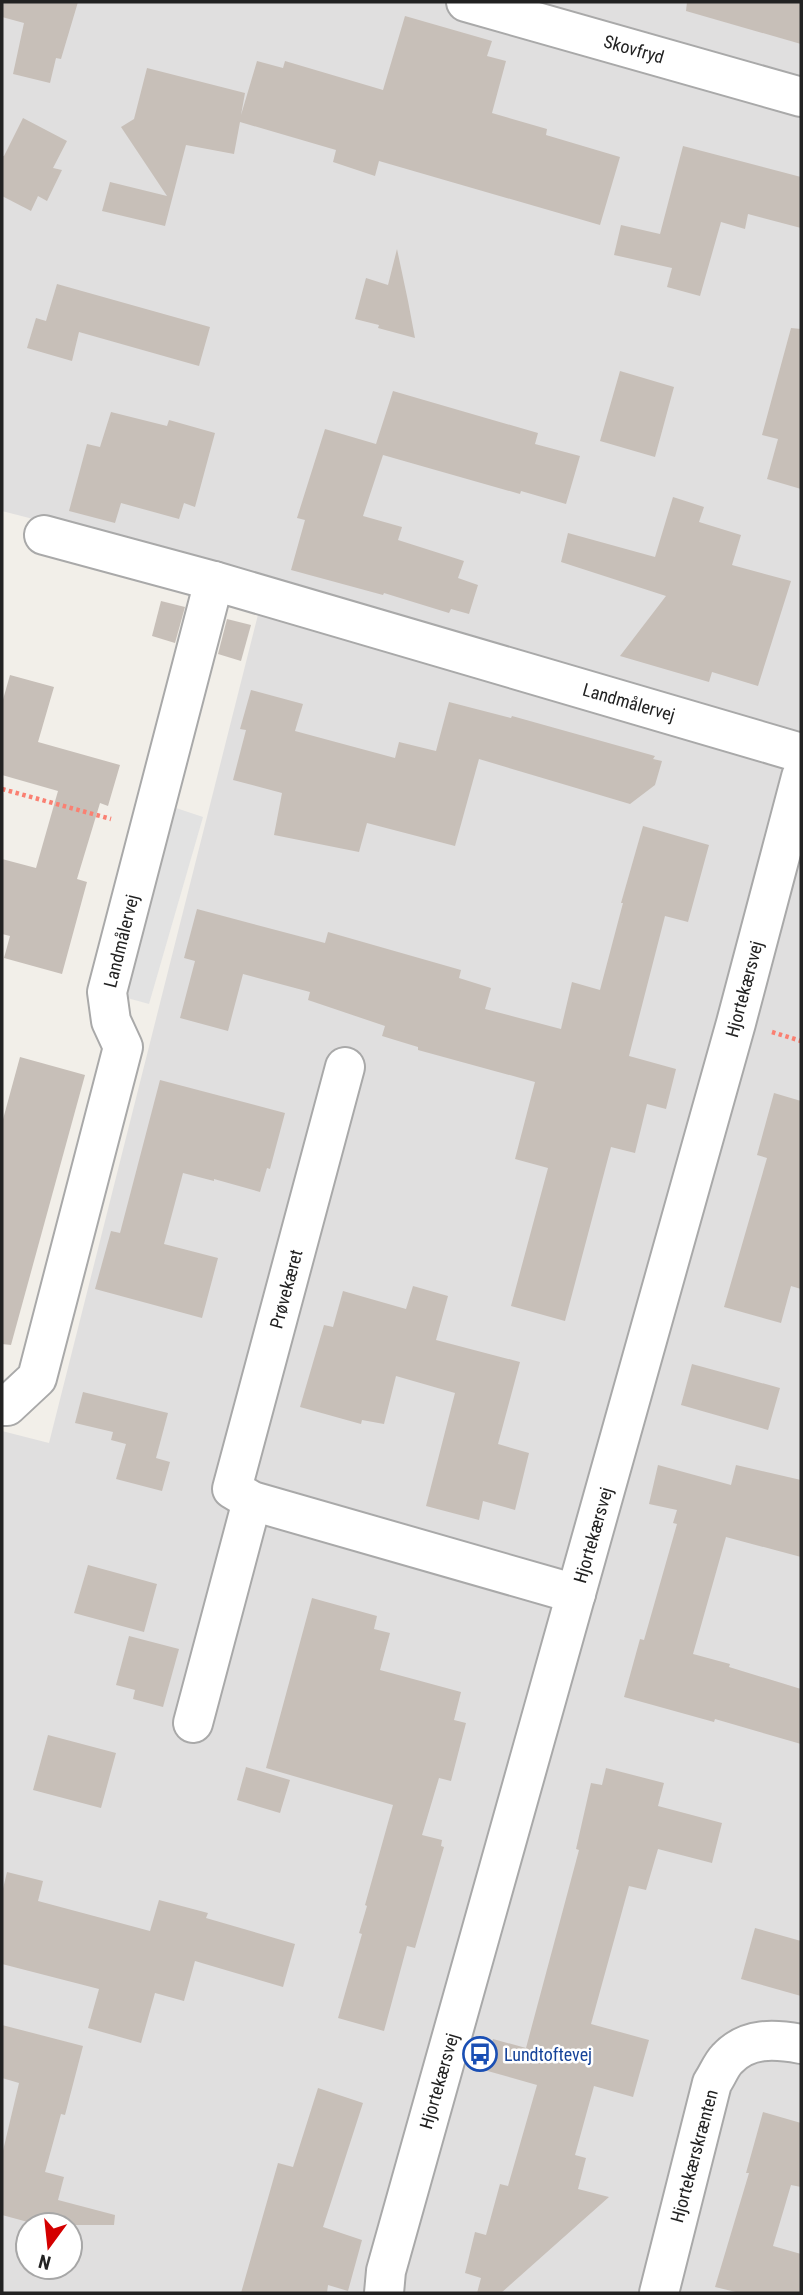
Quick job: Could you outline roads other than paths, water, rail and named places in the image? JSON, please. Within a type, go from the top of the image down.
[{"type":"street","name":"Skovfryd","points":[[466,2],[801,97]]},
{"type":"street","name":"Landmålervej","points":[[44,535],[214,580],[801,753]]},
{"type":"street","name":"Landmålervej","points":[[2,1406],[7,1406],[37,1378],[123,1047],[111,1021],[107,992],[214,580]]},
{"type":"street","name":"Hjortekærsvej","points":[[384,2293],[386,2271],[736,1023],[801,777]]},
{"type":"street","name":"Prøvekæret","points":[[252,1501],[232,1489],[345,1067]]},
{"type":"street","points":[[193,1723],[252,1501],[576,1594]]},
{"type":"street","name":"Hjortekærskrænten","points":[[659,2293],[712,2083],[727,2058],[750,2043],[776,2039],[801,2044]]},
{"type":"place","name":"Lundtoftevej","points":[[480,2054]]}]
